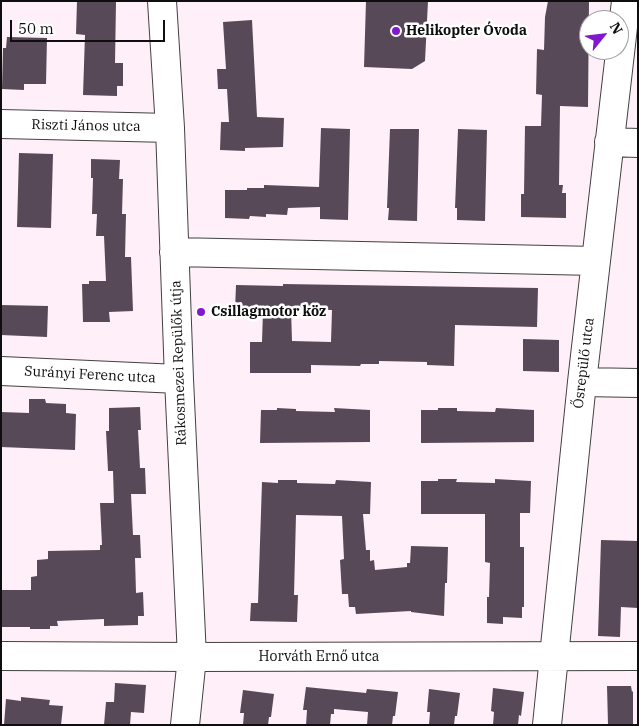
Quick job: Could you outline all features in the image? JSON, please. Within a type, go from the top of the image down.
[{"type":"street","name":"Rákosmezei Repülők útja","points":[[162,1],[170,128],[192,658],[185,725]]},
{"type":"street","name":"Ősrepülő utca","points":[[547,725],[582,382],[626,1]]},
{"type":"street","name":"Riszti János utca","points":[[1,124],[170,128]]},
{"type":"street","points":[[609,142],[638,143]]},
{"type":"street","points":[[174,252],[596,261]]},
{"type":"street","name":"Surányi Ferenc utca","points":[[1,371],[179,379]]},
{"type":"street","points":[[582,382],[638,383]]},
{"type":"street","name":"Horváth Ernő utca","points":[[1,656],[192,658],[638,656]]},
{"type":"building","points":[[77,1],[116,2],[115,63],[123,63],[123,86],[117,86],[117,96],[83,95],[85,35],[76,34]]},
{"type":"building","name":"Helikopter Óvoda","points":[[366,1],[428,1],[425,61],[412,69],[364,67]]},
{"type":"building","points":[[548,1],[589,1],[589,10],[579,10],[579,60],[588,60],[588,107],[560,106],[559,185],[563,185],[562,193],[566,193],[566,218],[521,217],[521,194],[524,194],[525,126],[541,126],[542,95],[536,94],[537,49],[544,50],[545,17]]},
{"type":"building","points":[[252,20],[257,117],[284,118],[283,147],[245,148],[245,151],[220,150],[221,122],[229,122],[227,89],[218,89],[217,69],[226,69],[223,22]]},
{"type":"building","points":[[7,37],[47,38],[46,84],[24,84],[24,90],[2,89],[3,48],[6,48]]},
{"type":"building","points":[[321,128],[350,129],[348,220],[320,219],[320,207],[288,208],[287,215],[266,214],[266,217],[250,216],[249,219],[225,218],[225,190],[264,188],[264,185],[319,187]]},
{"type":"building","points":[[390,129],[419,129],[417,221],[388,220]]},
{"type":"building","points":[[458,129],[487,130],[485,221],[457,220],[457,208],[455,208]]},
{"type":"building","points":[[19,153],[53,154],[51,228],[17,227]]},
{"type":"building","points":[[91,159],[120,160],[119,179],[123,179],[122,214],[126,214],[125,257],[131,257],[133,311],[109,312],[110,322],[83,322],[82,284],[89,284],[89,281],[106,281],[104,236],[96,236],[97,214],[92,214],[93,178],[91,178]]},
{"type":"building","points":[[283,284],[538,288],[537,327],[455,325],[454,366],[427,365],[427,362],[379,361],[379,364],[361,364],[360,366],[311,365],[311,373],[250,373],[250,342],[262,342],[263,311],[235,310],[236,285],[283,286]],"holes":[[[291,309],[332,310],[331,342],[292,341]]]},
{"type":"building","points":[[1,305],[48,306],[47,337],[1,335]]},
{"type":"building","points":[[523,339],[559,340],[559,372],[523,371]]},
{"type":"building","points":[[29,399],[45,399],[46,403],[66,404],[66,413],[76,414],[75,450],[1,447],[1,412],[29,413]]},
{"type":"building","points":[[140,407],[141,430],[138,430],[140,468],[145,468],[146,494],[131,494],[133,535],[140,535],[141,558],[135,558],[136,593],[143,592],[144,616],[138,616],[138,625],[104,626],[104,619],[57,621],[58,626],[50,626],[50,629],[1,627],[1,590],[31,590],[31,577],[37,576],[37,560],[48,559],[48,551],[100,550],[100,545],[102,545],[100,503],[114,503],[113,471],[108,471],[106,431],[109,431],[109,408]]},
{"type":"building","points":[[277,408],[296,409],[296,411],[335,412],[334,408],[370,410],[370,442],[260,443],[261,410],[277,410]]},
{"type":"building","points":[[438,408],[457,408],[457,411],[495,412],[496,408],[534,410],[534,442],[421,443],[421,410],[438,410]]},
{"type":"building","points":[[438,479],[457,479],[456,482],[495,483],[495,479],[531,481],[530,513],[520,513],[520,547],[524,547],[524,607],[522,607],[522,618],[503,617],[503,624],[487,623],[490,563],[485,562],[485,514],[421,514],[421,481],[438,481]]},
{"type":"building","points":[[278,480],[297,480],[297,483],[335,484],[336,480],[371,482],[370,514],[363,514],[366,550],[370,550],[370,561],[374,560],[375,570],[407,567],[407,563],[410,563],[411,546],[448,547],[444,616],[411,611],[356,614],[355,607],[349,607],[348,594],[342,594],[340,560],[344,559],[342,516],[296,515],[294,595],[298,595],[297,622],[250,621],[251,603],[258,603],[262,482],[278,483]]},
{"type":"building","points":[[601,540],[638,541],[638,608],[621,607],[620,637],[598,636]]},
{"type":"building","points":[[115,683],[146,685],[144,713],[131,712],[130,725],[104,725],[106,702],[114,702]]},
{"type":"building","points":[[607,686],[631,686],[633,691],[633,725],[608,725]]},
{"type":"building","points":[[306,687],[366,693],[367,689],[398,692],[392,725],[367,725],[368,712],[334,709],[334,714],[331,714],[330,725],[306,725],[307,710],[303,710]]},
{"type":"building","points":[[493,688],[524,692],[518,725],[493,725],[494,712],[491,711]]},
{"type":"building","points":[[429,689],[460,693],[454,725],[429,725],[430,712],[427,712]]},
{"type":"building","points":[[243,690],[274,694],[268,725],[243,725],[244,713],[240,713]]},
{"type":"building","points":[[21,697],[50,700],[49,705],[63,706],[61,725],[4,725],[6,699],[21,701]]},
{"type":"place","name":"Helikopter Óvoda","points":[[396,31]]},
{"type":"place","name":"Csillagmotor köz","points":[[201,312]]}]
